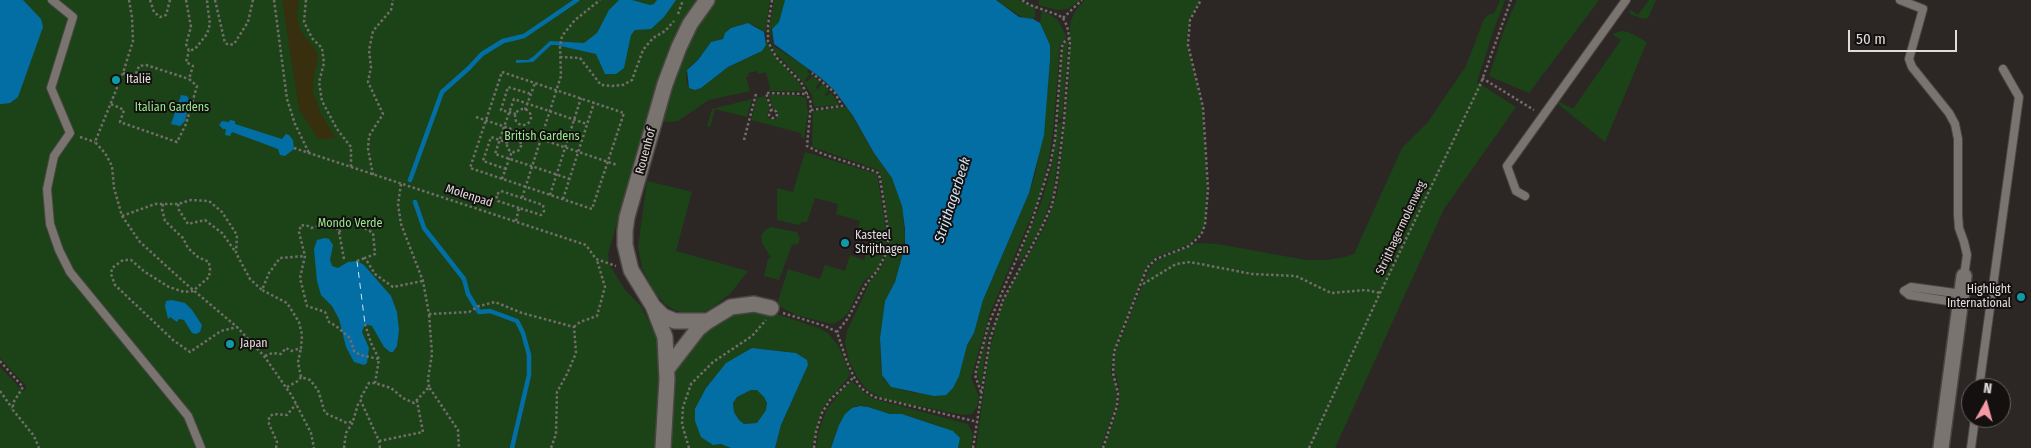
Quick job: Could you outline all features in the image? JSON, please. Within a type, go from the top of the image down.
[{"type":"street","name":"Rouenhof","points":[[662,448],[667,369],[665,337],[652,306],[631,270],[625,245],[627,217],[650,134],[679,47],[690,24],[707,0]]},
{"type":"street","points":[[1940,448],[1964,276]]},
{"type":"street","name":"Rouenhof","points":[[667,369],[698,329],[708,321],[731,308],[742,305],[754,304],[771,308]]},
{"type":"street","name":"Rouenhof","points":[[652,306],[663,316],[675,321],[708,321]]},
{"type":"lane","points":[[52,0],[73,17],[51,88],[70,134],[54,156],[47,189],[50,224],[59,250],[70,272],[188,416],[201,448]]},
{"type":"lane","points":[[1525,196],[1516,191],[1507,166],[1626,0]]},
{"type":"lane","points":[[1900,0],[1923,10],[1909,59],[1912,67],[1949,113],[1955,124],[1958,139],[1959,228],[1967,255],[1964,276]]},
{"type":"lane","points":[[1980,378],[2019,97],[2003,69]]},
{"type":"lane","points":[[1911,287],[1961,298],[1909,295],[1904,291],[1911,287]]},
{"type":"lane","points":[[1971,448],[1974,428]]},
{"type":"path","points":[[96,142],[134,41],[129,0]]},
{"type":"path","points":[[150,0],[154,12],[160,17],[166,14],[170,0]]},
{"type":"path","points":[[186,0],[191,27],[186,44],[189,51],[186,62],[193,66],[189,79]]},
{"type":"path","points":[[189,51],[195,49],[207,34],[210,24],[208,0]]},
{"type":"path","points":[[215,0],[225,43],[229,46],[234,44],[248,22],[253,0]]},
{"type":"path","points":[[274,0],[287,99],[295,124],[309,153]]},
{"type":"path","points":[[306,0],[304,22],[312,38],[322,48],[324,62],[319,82],[322,101],[337,129],[351,147],[351,167]]},
{"type":"path","points":[[374,175],[368,149],[369,136],[383,114],[368,82],[371,67],[369,50],[373,31],[390,10],[393,0]]},
{"type":"path","points":[[522,198],[561,76],[560,46],[562,36],[576,20],[600,0]]},
{"type":"path","points":[[560,56],[580,58],[601,85],[624,85],[632,80],[643,50],[652,38],[665,30],[676,19],[683,0]]},
{"type":"path","points":[[772,0],[768,25],[768,41],[777,58],[801,82],[808,94],[811,110],[807,146],[823,154],[878,173],[889,237],[885,256],[866,284],[848,318],[837,332]]},
{"type":"path","points":[[973,448],[994,325],[1003,300],[1052,205],[1064,121],[1070,38],[1063,18],[1052,11],[1030,5],[1022,0]]},
{"type":"path","points":[[1063,18],[1082,0]]},
{"type":"path","points":[[1103,448],[1117,406],[1118,393],[1113,373],[1114,352],[1147,268],[1156,258],[1188,246],[1201,235],[1206,225],[1208,189],[1203,107],[1188,45],[1190,20],[1201,0]]},
{"type":"path","name":"Strijthagermolenweg","points":[[1309,448],[1482,78],[1504,14],[1511,0]]},
{"type":"path","points":[[982,394],[974,375],[989,323],[1040,201],[1050,165],[1062,47],[1063,43],[1070,38]]},
{"type":"path","points":[[111,104],[124,110],[120,122],[177,142],[186,124],[198,86],[189,79],[146,65],[139,66],[135,76],[123,73]]},
{"type":"path","points":[[502,72],[557,90],[624,113],[592,209],[470,168],[502,72]]},
{"type":"path","points":[[811,110],[842,106],[835,93],[812,73]]},
{"type":"path","points":[[1482,78],[1542,116]]},
{"type":"path","points":[[525,110],[535,82]]},
{"type":"path","points":[[516,114],[501,110],[508,87],[531,94]]},
{"type":"path","points":[[772,111],[766,93],[808,94]]},
{"type":"path","points":[[744,140],[756,94]]},
{"type":"path","points":[[550,195],[581,98]]},
{"type":"path","points":[[570,179],[496,154],[504,127],[514,100],[588,124]]},
{"type":"path","points":[[563,199],[595,103]]},
{"type":"path","points":[[516,114],[521,110],[525,110]]},
{"type":"path","points":[[521,125],[528,124],[531,120],[531,115],[525,110]]},
{"type":"path","points":[[516,114],[516,120],[521,125]]},
{"type":"path","points":[[476,117],[618,165]]},
{"type":"path","points":[[1056,120],[1064,121]]},
{"type":"path","points":[[518,132],[521,125]]},
{"type":"path","points":[[70,134],[96,142],[105,153],[112,166],[114,188],[122,216],[140,242],[193,291],[237,327],[264,356],[296,404],[311,434],[314,448]]},
{"type":"path","points":[[506,169],[483,161],[491,137],[508,143]]},
{"type":"path","points":[[512,139],[520,142],[518,150],[512,151],[508,149],[508,143],[512,139]]},
{"type":"path","name":"Molenpad","points":[[294,148],[586,245],[596,259],[631,270]]},
{"type":"path","points":[[502,180],[512,151]]},
{"type":"path","points":[[344,448],[346,433],[369,383],[391,388],[403,398],[414,403],[429,387],[432,354],[429,314],[423,281],[401,224],[398,204],[401,184]]},
{"type":"path","points":[[501,191],[522,198],[543,205],[544,211],[541,215],[498,201],[496,195],[501,191]]},
{"type":"path","points":[[122,216],[155,204],[178,204],[191,200],[209,201],[222,212],[237,235],[236,253]]},
{"type":"path","points":[[163,204],[165,221],[183,238],[188,248],[198,257],[209,262],[209,277],[193,291],[184,292],[169,287],[145,272],[131,260],[123,260],[112,268],[111,274],[115,285],[173,340],[190,352],[221,331],[237,327]]},
{"type":"path","points":[[178,204],[179,210],[188,224],[205,220],[222,233],[236,253],[250,279],[262,290],[287,303],[299,322],[302,335],[298,362],[301,377]]},
{"type":"path","points":[[516,221],[519,208]]},
{"type":"path","points":[[344,259],[339,232],[334,222],[312,228],[301,225],[299,232],[305,256],[300,278],[307,306],[325,312],[328,322],[350,338],[354,351],[360,355],[379,359]]},
{"type":"path","points":[[339,232],[346,224],[363,227],[373,233],[375,254],[357,261]]},
{"type":"path","points":[[262,290],[269,273],[280,258],[305,256]]},
{"type":"path","points":[[364,258],[375,274],[393,287],[423,281]]},
{"type":"path","points":[[574,327],[580,322],[597,316],[605,287],[596,259]]},
{"type":"path","points":[[1016,260],[1022,263]]},
{"type":"path","points":[[1142,284],[1176,264],[1190,262],[1252,274],[1296,276],[1332,293],[1366,290],[1380,293]]},
{"type":"path","points":[[429,314],[469,312],[479,306],[495,302],[530,316],[574,327]]},
{"type":"path","points":[[689,448],[682,424],[683,407],[691,384],[713,362],[752,336],[765,322],[771,308],[825,326],[837,332],[854,377],[861,388],[874,398],[978,422]]},
{"type":"path","points":[[989,323],[994,325]]},
{"type":"path","points":[[365,324],[379,359],[375,383]]},
{"type":"path","points":[[551,448],[556,434],[557,392],[568,374],[576,353],[574,327]]},
{"type":"path","points":[[264,356],[272,353],[281,354],[286,348],[291,351],[301,348]]},
{"type":"path","points":[[0,361],[23,387],[13,403],[13,410]]},
{"type":"path","points":[[287,388],[301,377]]},
{"type":"path","points":[[301,377],[310,380],[318,390],[325,413],[347,423],[353,421]]},
{"type":"path","points":[[814,448],[822,413],[830,400],[854,377]]},
{"type":"path","points":[[429,387],[458,430],[459,448]]},
{"type":"path","points":[[0,391],[34,436],[39,448]]},
{"type":"path","points":[[360,399],[380,448]]},
{"type":"path","points":[[379,442],[423,432],[417,401]]},
{"type":"path","points":[[276,448],[276,442],[268,424],[269,417],[273,414],[287,415],[296,404]]},
{"type":"green space","name":"Mondo Verde","points":[[0,0],[700,0],[658,79],[608,254],[609,264],[625,290],[641,306],[654,331],[662,353],[657,448],[0,448],[0,367],[24,392],[26,386],[0,358]]},
{"type":"green space","points":[[713,0],[770,0],[765,35],[764,32],[754,25],[743,24],[723,39],[711,42],[686,73],[687,85],[695,90],[701,88],[728,67],[759,53],[766,45],[766,40],[772,53],[799,83],[803,91],[769,91],[766,72],[758,74],[757,71],[748,73],[749,76],[746,77],[750,91],[709,100],[678,121],[666,122],[662,120],[674,72],[689,36]]},
{"type":"green space","points":[[774,0],[785,0],[779,22],[771,29],[772,45],[769,28]]},
{"type":"green space","points":[[996,0],[1018,0],[1035,7],[1035,17],[1032,20],[1023,18]]},
{"type":"green space","points":[[1039,0],[1080,0],[1068,9],[1057,10],[1039,5]]},
{"type":"green space","points":[[1085,0],[1200,0],[1190,19],[1187,44],[1202,107],[1207,189],[1204,225],[1200,233],[1188,245],[1156,257],[1146,268],[1113,352],[1111,373],[1116,386],[1116,405],[1101,448],[976,448],[989,353],[997,321],[1006,296],[1046,224],[1057,195],[1069,84],[1070,23],[1075,11]]},
{"type":"green space","points":[[1500,0],[1505,0],[1477,82],[1516,107],[1444,209],[1335,448],[1104,448],[1119,405],[1119,387],[1114,368],[1115,353],[1149,269],[1157,260],[1197,243],[1218,244],[1306,260],[1326,260],[1354,254],[1402,148],[1428,122],[1466,66],[1484,19],[1489,14],[1494,14]]},
{"type":"green space","points":[[1517,0],[1599,0],[1529,93],[1489,76],[1505,27]]},
{"type":"green space","points":[[1649,0],[1656,0],[1648,18],[1643,19],[1630,14],[1629,9],[1638,15]]},
{"type":"green space","points":[[1042,10],[1057,19],[1067,37],[1060,46],[1049,159],[1038,201],[990,313],[971,378],[979,396],[977,407],[972,414],[963,415],[888,400],[866,389],[849,361],[845,343],[847,331],[870,282],[881,268],[888,252],[890,236],[881,175],[878,170],[813,147],[813,111],[847,107],[874,153],[892,178],[898,191],[903,212],[905,238],[900,266],[885,301],[880,338],[881,370],[884,379],[891,387],[915,393],[967,345],[974,333],[983,300],[1029,193],[1036,171],[1045,115],[1050,60],[1050,45],[1040,23]]},
{"type":"green space","points":[[1621,31],[1628,32],[1647,42],[1605,142],[1558,104],[1560,102],[1573,109],[1621,40],[1612,34]]},
{"type":"green space","points":[[1068,40],[1062,119],[1058,119],[1063,46]]},
{"type":"green space","points":[[772,45],[809,69],[807,72],[810,74],[805,80],[807,82],[812,76],[820,82],[815,88],[818,89],[822,83],[829,90],[825,95],[827,96],[831,92],[839,105],[814,107],[812,95],[804,83],[774,51]]},
{"type":"green space","points":[[769,95],[796,95],[806,98],[808,114],[804,138],[801,137],[801,133],[751,120],[757,98],[765,96],[770,109],[767,113],[768,118],[774,120],[777,118],[778,114],[773,109]]},
{"type":"green space","points":[[752,99],[747,117],[715,109],[710,127],[707,126],[712,109]]},
{"type":"green space","points":[[1058,122],[1062,123],[1053,195],[1040,229],[1021,261],[1018,260],[1042,200],[1051,169]]},
{"type":"green space","points":[[805,152],[877,174],[887,235],[885,253],[876,271],[863,282],[848,313],[832,324],[796,315],[779,306],[778,301],[788,269],[820,279],[825,265],[845,271],[850,255],[864,260],[871,240],[856,236],[860,221],[836,214],[838,204],[815,198],[807,222],[802,222],[799,225],[777,220],[777,188],[793,192]]},
{"type":"green space","points":[[647,181],[692,192],[676,251],[748,271],[730,294],[702,313],[690,314],[677,311],[666,305],[653,290],[642,268],[638,247]]},
{"type":"green space","points":[[770,227],[797,232],[800,238],[798,244],[792,245],[779,280],[764,276],[768,259],[771,258],[762,243],[761,236]]},
{"type":"green space","points":[[765,310],[821,329],[829,334],[839,347],[850,374],[826,403],[820,414],[812,448],[775,448],[781,425],[808,365],[796,353],[752,348],[714,378],[706,388],[713,445],[721,444],[731,448],[668,448],[674,378],[678,364],[707,329],[736,314]]},
{"type":"green space","points":[[990,325],[992,326],[987,340],[981,387],[977,373]]},
{"type":"green space","points":[[852,381],[864,393],[874,399],[968,424],[973,434],[971,448],[958,448],[959,444],[939,426],[902,414],[890,414],[865,406],[856,406],[839,425],[831,448],[816,448],[818,433],[827,409],[841,391]]},
{"type":"green space","points":[[752,390],[757,390],[764,397],[767,403],[766,410],[757,423],[744,424],[734,412],[733,403],[737,397]]},
{"type":"sand","points":[[282,0],[299,0],[297,16],[300,30],[317,52],[318,61],[314,73],[313,91],[321,114],[336,138],[318,139],[299,109]]},
{"type":"water","points":[[0,0],[23,0],[41,19],[43,27],[18,97],[10,103],[2,104],[0,104]]},
{"type":"water","points":[[619,0],[632,0],[650,5],[654,4],[657,0],[676,0],[664,17],[651,29],[635,30],[631,35],[624,68],[616,74],[605,74],[596,54],[556,45],[551,45],[533,62],[516,63],[516,60],[528,60],[550,41],[584,43],[597,33],[609,10]]},
{"type":"water","name":"Strijthagerbeek","points":[[785,0],[996,0],[1019,17],[1033,19],[1040,23],[1050,45],[1044,135],[1029,193],[983,300],[974,333],[967,345],[959,376],[953,388],[946,395],[934,396],[891,387],[882,375],[880,338],[885,301],[895,282],[905,246],[902,206],[892,178],[835,91],[821,78],[774,44],[772,29],[779,22]]},
{"type":"water","points":[[748,23],[764,32],[766,45],[762,51],[728,67],[701,88],[695,90],[689,88],[687,70],[698,60],[711,42],[723,39],[725,33],[731,28]]},
{"type":"water","points":[[181,95],[187,96],[190,101],[185,121],[180,126],[171,124]]},
{"type":"water","points":[[230,120],[235,121],[235,124],[282,139],[286,134],[289,135],[293,140],[294,149],[285,156],[280,155],[278,149],[232,132],[230,136],[225,135],[226,129],[219,125],[222,121],[229,122]]},
{"type":"water","points":[[329,239],[333,245],[330,260],[332,266],[338,268],[348,262],[357,261],[364,265],[391,296],[397,312],[399,330],[397,346],[393,352],[384,347],[372,326],[365,324],[362,332],[369,348],[367,363],[364,365],[354,362],[346,347],[339,319],[332,306],[321,295],[317,281],[314,249],[317,240]]},
{"type":"water","points":[[172,300],[185,303],[192,310],[202,325],[200,332],[192,333],[184,320],[179,319],[177,322],[170,317],[168,319],[165,306],[166,301]]},
{"type":"water","points":[[752,348],[796,353],[807,360],[808,365],[781,425],[775,448],[731,448],[721,444],[713,445],[701,437],[695,421],[695,409],[706,388],[726,363]],"holes":[[[751,390],[757,390],[767,403],[766,410],[757,423],[744,424],[734,412],[733,403],[737,397]]]},
{"type":"water","points":[[860,406],[890,414],[902,414],[953,431],[960,438],[958,448],[831,448],[845,414],[852,408]]},
{"type":"waterway","points":[[410,180],[442,92],[482,54],[503,41],[524,36],[577,0]]},
{"type":"waterway","points":[[415,202],[424,228],[464,279],[468,294],[479,312],[490,311],[517,321],[523,333],[529,355],[529,375],[512,448]]},
{"type":"ferry route","points":[[357,261],[365,324]]},
{"type":"place","name":"Italië","points":[[116,80]]},
{"type":"place","name":"Kasteel Strijthagen","points":[[845,243]]},
{"type":"place","name":"Highlight International","points":[[2021,297]]},
{"type":"place","name":"Japan","points":[[230,344]]},
{"type":"park label","name":"Italian Gardens","points":[[172,108]]},
{"type":"park label","name":"British Gardens","points":[[542,137]]}]
